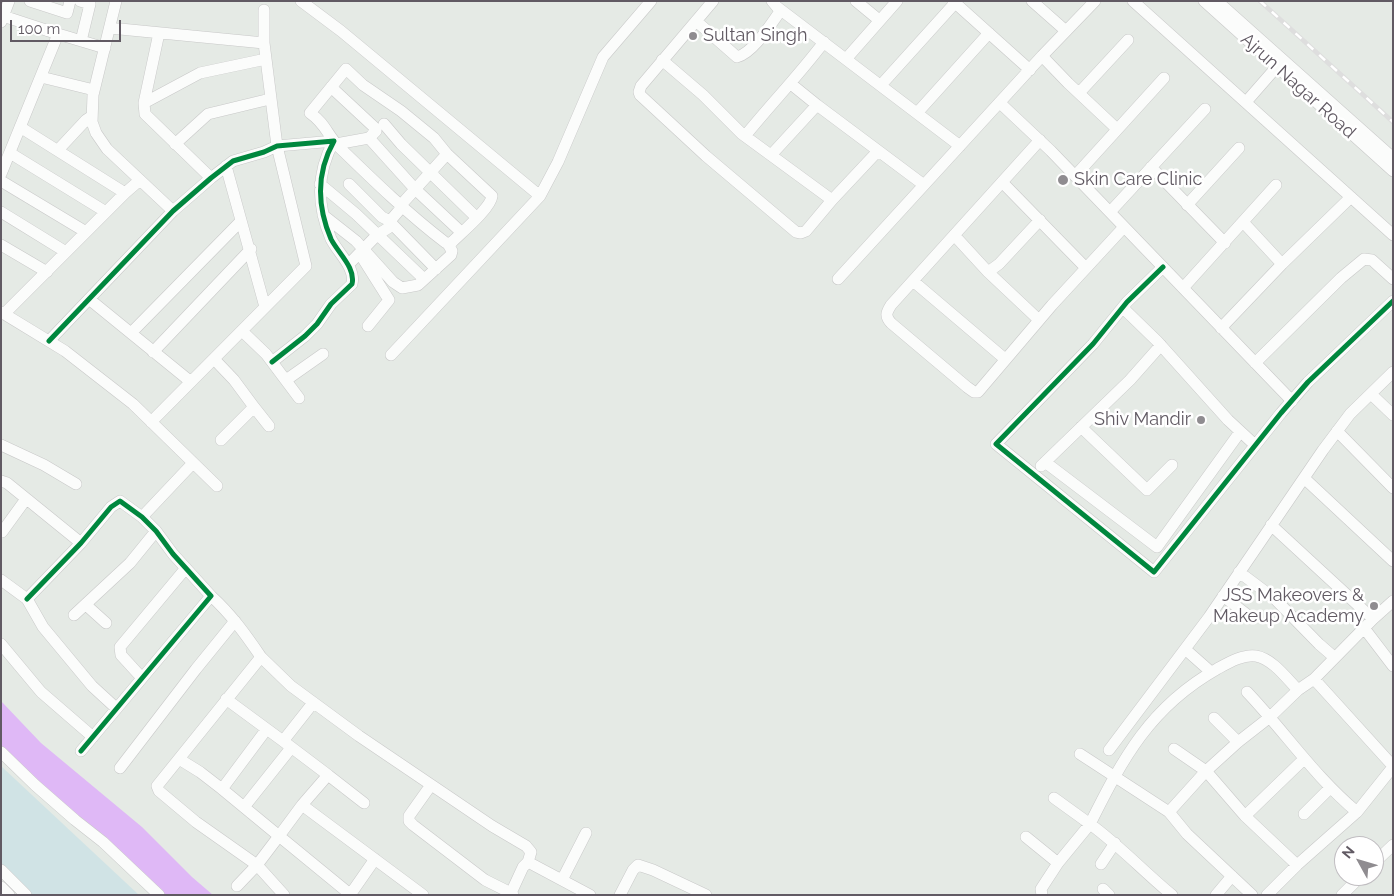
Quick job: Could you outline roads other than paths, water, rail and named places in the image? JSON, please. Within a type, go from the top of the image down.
[{"type":"street","points":[[8,1],[2,19],[105,48]]},
{"type":"street","points":[[30,1],[67,13],[70,1]]},
{"type":"street","points":[[80,1],[90,4],[81,41]]},
{"type":"street","points":[[116,1],[94,90],[92,122],[96,133],[107,149],[173,211]]},
{"type":"street","points":[[301,1],[341,31],[540,196]]},
{"type":"street","points":[[391,354],[540,196],[558,162],[603,57],[651,1]]},
{"type":"street","points":[[713,1],[662,60],[641,86],[639,92],[706,156],[796,232],[801,233],[806,232],[832,200],[878,151]]},
{"type":"street","points":[[772,1],[960,146]]},
{"type":"street","points":[[856,1],[879,20]]},
{"type":"street","points":[[846,59],[897,1]]},
{"type":"street","points":[[1032,1],[1066,31]]},
{"type":"street","points":[[838,280],[1042,56],[1095,1]]},
{"type":"street","points":[[1133,1],[1393,235]]},
{"type":"street","name":"Ajrun Nagar Road","points":[[1204,1],[1393,158]]},
{"type":"street","name":"Ajrun Nagar Road","points":[[1217,1],[1279,64],[1393,171]]},
{"type":"street","points":[[881,86],[954,2],[1030,70]]},
{"type":"street","points":[[151,422],[306,266],[276,146],[264,43],[264,10]]},
{"type":"street","points":[[696,21],[737,57],[743,55],[751,48],[782,10]]},
{"type":"street","points":[[110,28],[264,43]]},
{"type":"street","points":[[159,33],[144,103],[145,114],[211,178]]},
{"type":"street","points":[[918,113],[989,33]]},
{"type":"street","points":[[1,174],[58,34]]},
{"type":"street","points":[[1078,93],[1128,40]]},
{"type":"street","points":[[745,136],[772,103],[791,84],[824,42]]},
{"type":"street","points":[[1042,56],[1078,93],[1118,129]]},
{"type":"street","points":[[144,103],[200,73],[266,58]]},
{"type":"street","points":[[662,60],[703,95],[745,136],[832,200]]},
{"type":"street","points":[[1246,102],[1279,64]]},
{"type":"street","points":[[362,252],[400,287],[418,285],[453,253],[448,244],[401,206],[335,142],[321,121],[310,113],[346,69],[434,138],[447,154],[492,196],[492,200],[477,218],[448,244]]},
{"type":"street","points":[[41,77],[94,90]]},
{"type":"street","points":[[1075,176],[1164,78]]},
{"type":"street","points":[[791,84],[924,186]]},
{"type":"street","points":[[331,87],[376,130],[414,189],[461,232]]},
{"type":"street","points":[[176,144],[208,114],[270,100]]},
{"type":"street","points":[[1000,102],[1040,140],[1292,401]]},
{"type":"street","points":[[772,154],[817,105]]},
{"type":"street","points":[[1110,212],[1204,109]]},
{"type":"street","points":[[49,341],[173,211],[233,161],[264,152],[276,146],[335,142],[376,130],[401,111]]},
{"type":"street","points":[[58,150],[92,116]]},
{"type":"street","points":[[20,127],[125,193]]},
{"type":"street","points":[[376,130],[401,144],[477,218]]},
{"type":"street","points":[[1040,140],[886,312],[886,318],[890,323],[974,392],[978,392],[1039,320],[1124,227]]},
{"type":"street","points":[[272,362],[306,336],[331,304],[350,287],[353,281],[348,265],[332,240],[321,209],[320,184],[322,172],[328,150],[335,142]]},
{"type":"street","points":[[1187,205],[1239,148]]},
{"type":"street","points":[[10,153],[106,212]]},
{"type":"street","points":[[348,265],[391,223],[414,189],[447,154]]},
{"type":"street","points":[[226,166],[266,307]]},
{"type":"street","points":[[1150,167],[1225,242]]},
{"type":"street","points":[[140,180],[3,313],[65,351],[133,404],[216,486]]},
{"type":"street","points":[[1,181],[86,232]]},
{"type":"street","points":[[1002,182],[1086,268]]},
{"type":"street","points":[[320,184],[356,214],[424,279]]},
{"type":"street","points":[[349,184],[436,269]]},
{"type":"street","points":[[1183,288],[1276,185]]},
{"type":"street","points":[[1221,328],[1282,264],[1351,197]]},
{"type":"street","points":[[1,212],[66,252]]},
{"type":"street","points":[[323,215],[347,232],[362,252],[389,300],[368,326]]},
{"type":"street","points":[[131,333],[241,220]]},
{"type":"street","points":[[988,272],[999,264],[1040,220]]},
{"type":"street","points":[[1242,222],[1282,264]]},
{"type":"street","points":[[954,235],[988,272],[1039,320]]},
{"type":"street","points":[[1,245],[46,272]]},
{"type":"street","points":[[153,352],[250,249]]},
{"type":"street","points":[[1255,363],[1341,278],[1364,259],[1372,260],[1393,279]]},
{"type":"street","points":[[1163,267],[1123,308],[1093,344],[996,444],[1154,572],[1255,445],[1308,382],[1393,301]]},
{"type":"street","points":[[913,280],[1005,359]]},
{"type":"street","points":[[89,299],[191,382]]},
{"type":"street","points":[[1123,308],[1160,345],[1228,420],[1255,445]]},
{"type":"street","points":[[242,331],[272,362],[299,398]]},
{"type":"street","points":[[1032,474],[1130,380],[1160,345]]},
{"type":"street","points":[[286,380],[323,354]]},
{"type":"street","points":[[214,359],[234,380],[269,426]]},
{"type":"street","points":[[1109,750],[1223,596],[1337,431],[1350,414],[1393,372]]},
{"type":"street","points":[[1370,394],[1393,415]]},
{"type":"street","points":[[221,440],[254,407]]},
{"type":"street","points":[[1081,427],[1148,490],[1172,465]]},
{"type":"street","points":[[1337,431],[1393,488]]},
{"type":"street","points":[[1045,462],[1157,547],[1240,432]]},
{"type":"street","points":[[1,445],[44,465],[76,484]]},
{"type":"street","points":[[142,517],[193,463]]},
{"type":"street","points":[[1304,478],[1393,561]]},
{"type":"street","points":[[1,482],[7,483],[81,543]]},
{"type":"street","points":[[2,532],[26,499]]},
{"type":"street","points":[[27,599],[81,543],[111,507],[120,501],[142,517],[156,532],[173,554],[235,621],[261,657],[291,686],[359,736],[492,826],[526,846],[531,852],[528,862],[523,868],[511,894],[485,880],[412,826],[409,816],[431,785]]},
{"type":"street","points":[[1173,525],[1184,534]]},
{"type":"street","points":[[1271,525],[1373,619]]},
{"type":"street","points":[[74,615],[130,563],[156,532]]},
{"type":"street","points":[[142,678],[121,655],[120,647],[186,568]]},
{"type":"street","points":[[1239,572],[1275,599],[1334,657]]},
{"type":"street","points":[[3,585],[27,599],[43,627],[92,686],[116,708]]},
{"type":"street","points":[[81,751],[211,596]]},
{"type":"street","points":[[1223,596],[1250,617]]},
{"type":"street","points":[[1169,812],[1206,771],[1238,742],[1270,717],[1298,690],[1314,679],[1334,657],[1393,601]]},
{"type":"street","points":[[86,605],[106,623]]},
{"type":"street","points":[[120,768],[196,668],[235,621]]},
{"type":"street","points":[[1364,628],[1393,666]]},
{"type":"street","points":[[1,644],[5,657],[92,737]]},
{"type":"street","points":[[1185,649],[1211,672]]},
{"type":"street","points":[[1042,895],[1042,889],[1058,863],[1090,824],[1129,750],[1152,721],[1174,698],[1211,672],[1241,658],[1256,656],[1270,662],[1298,690]]},
{"type":"street","points":[[261,657],[157,784],[157,789],[196,822],[257,865],[284,895]]},
{"type":"street","points":[[1267,895],[1297,865],[1357,812],[1393,767],[1314,679]]},
{"type":"street","points":[[1247,692],[1330,788],[1357,812]]},
{"type":"street","points":[[226,699],[364,803]]},
{"type":"street","points":[[244,807],[313,703]]},
{"type":"street","points":[[1214,718],[1238,742]]},
{"type":"street","points":[[222,789],[266,730]]},
{"type":"street","points":[[1174,749],[1206,771],[1245,816],[1297,865]]},
{"type":"street","points":[[1,752],[74,820],[103,842],[159,895]]},
{"type":"street","points":[[1080,754],[1169,812],[1186,834],[1252,895]]},
{"type":"street","points":[[179,759],[222,789],[350,895],[374,859]]},
{"type":"street","points":[[1245,816],[1304,759]]},
{"type":"street","points":[[237,886],[257,865],[302,805],[328,776]]},
{"type":"street","points":[[1304,814],[1330,788]]},
{"type":"street","points":[[1054,798],[1116,844],[1172,895]]},
{"type":"street","points":[[302,805],[423,895]]},
{"type":"street","points":[[562,880],[586,833]]},
{"type":"street","points":[[1026,837],[1058,863]]},
{"type":"street","points":[[1101,864],[1116,844]]},
{"type":"street","points":[[528,862],[590,895]]},
{"type":"street","points":[[620,895],[633,870],[638,865],[646,866],[706,895]]},
{"type":"street","points":[[1,870],[26,895]]},
{"type":"street","points":[[1216,895],[1232,876]]},
{"type":"street","points":[[1342,895],[1351,886]]},
{"type":"street","points":[[1,887],[9,895]]},
{"type":"railway","points":[[1260,1],[1393,122]]},
{"type":"place","name":"Sultan Singh","points":[[693,36]]},
{"type":"place","name":"Skin Care Clinic","points":[[1063,180]]},
{"type":"place","name":"Shiv Mandir","points":[[1201,420]]},
{"type":"place","name":"JSS Makeovers & Makeup Academy","points":[[1374,606]]}]
